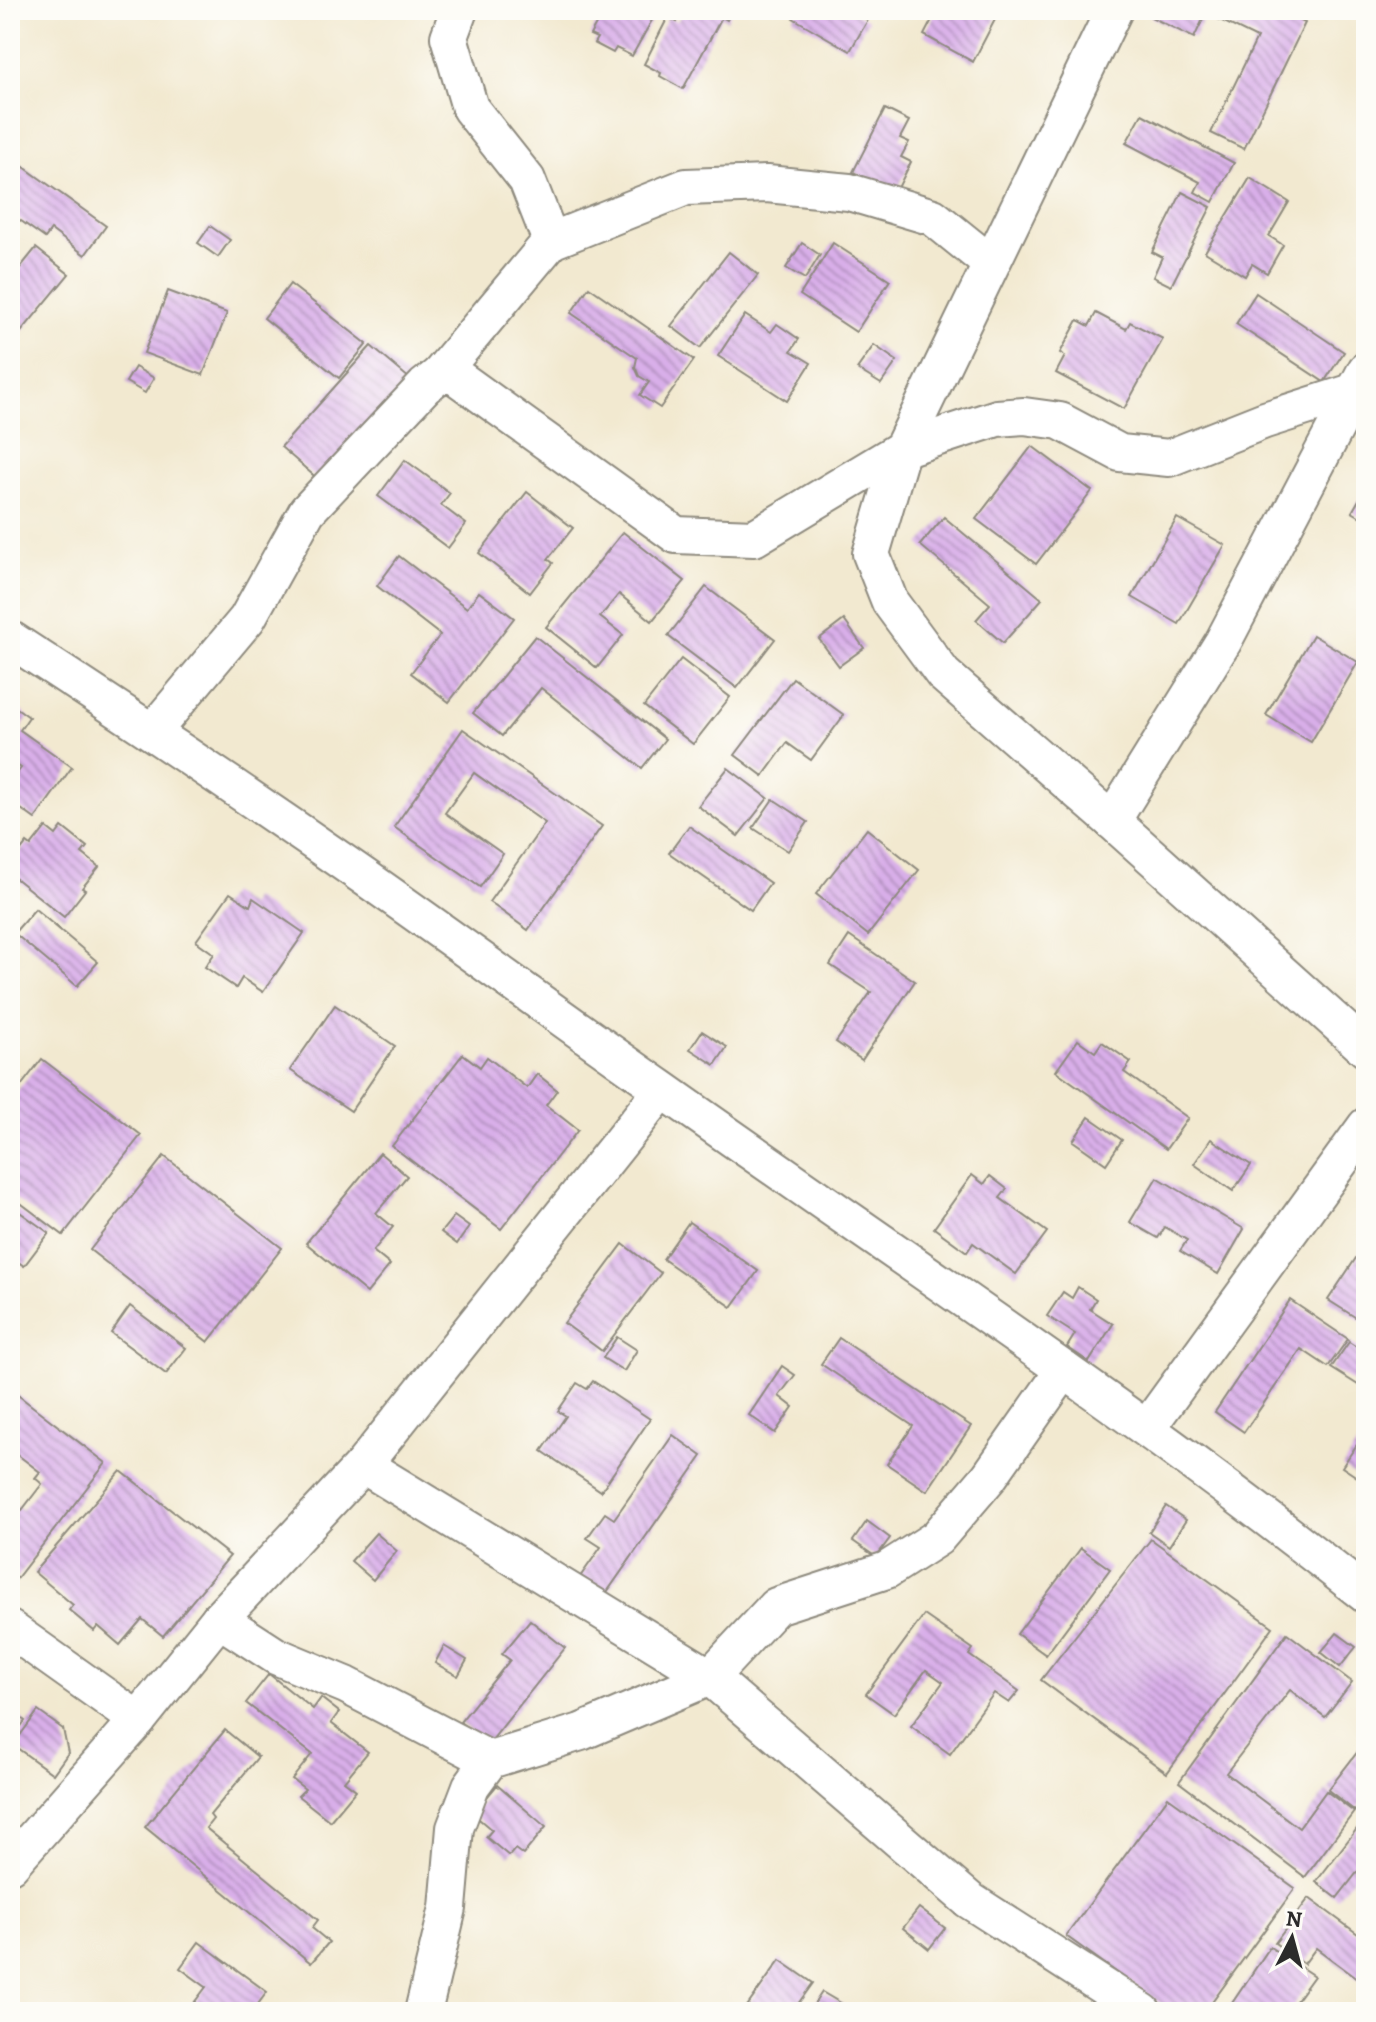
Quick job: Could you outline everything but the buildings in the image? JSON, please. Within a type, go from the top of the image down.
[{"type":"street","points":[[459,10],[449,37],[470,108],[527,180],[551,241]]},
{"type":"street","points":[[1114,10],[902,449],[871,554],[890,602],[943,674],[1366,1049]]},
{"type":"street","points":[[153,731],[247,619],[307,511],[439,375],[551,241],[686,187],[767,184],[849,192],[933,217],[990,263]]},
{"type":"street","points":[[439,375],[454,375],[676,535],[754,538],[902,449],[997,418],[1024,416],[1060,421],[1120,453],[1169,458],[1265,420],[1362,388]]},
{"type":"street","points":[[1112,821],[1223,642],[1362,388]]},
{"type":"street","points":[[10,639],[153,731],[363,876],[662,1090],[1010,1329],[1147,1428],[1366,1595]]},
{"type":"street","points":[[10,1865],[138,1720],[219,1619],[363,1465],[662,1090]]},
{"type":"street","points":[[1147,1428],[1366,1126]]},
{"type":"street","points":[[423,2012],[448,1908],[455,1828],[471,1786],[490,1760],[581,1732],[710,1677],[776,1606],[887,1570],[937,1538],[989,1477],[1064,1370]]},
{"type":"street","points":[[363,1465],[710,1677],[969,1900],[1143,2012]]},
{"type":"street","points":[[219,1619],[276,1656],[346,1685],[490,1760]]},
{"type":"street","points":[[10,1629],[138,1720]]}]
